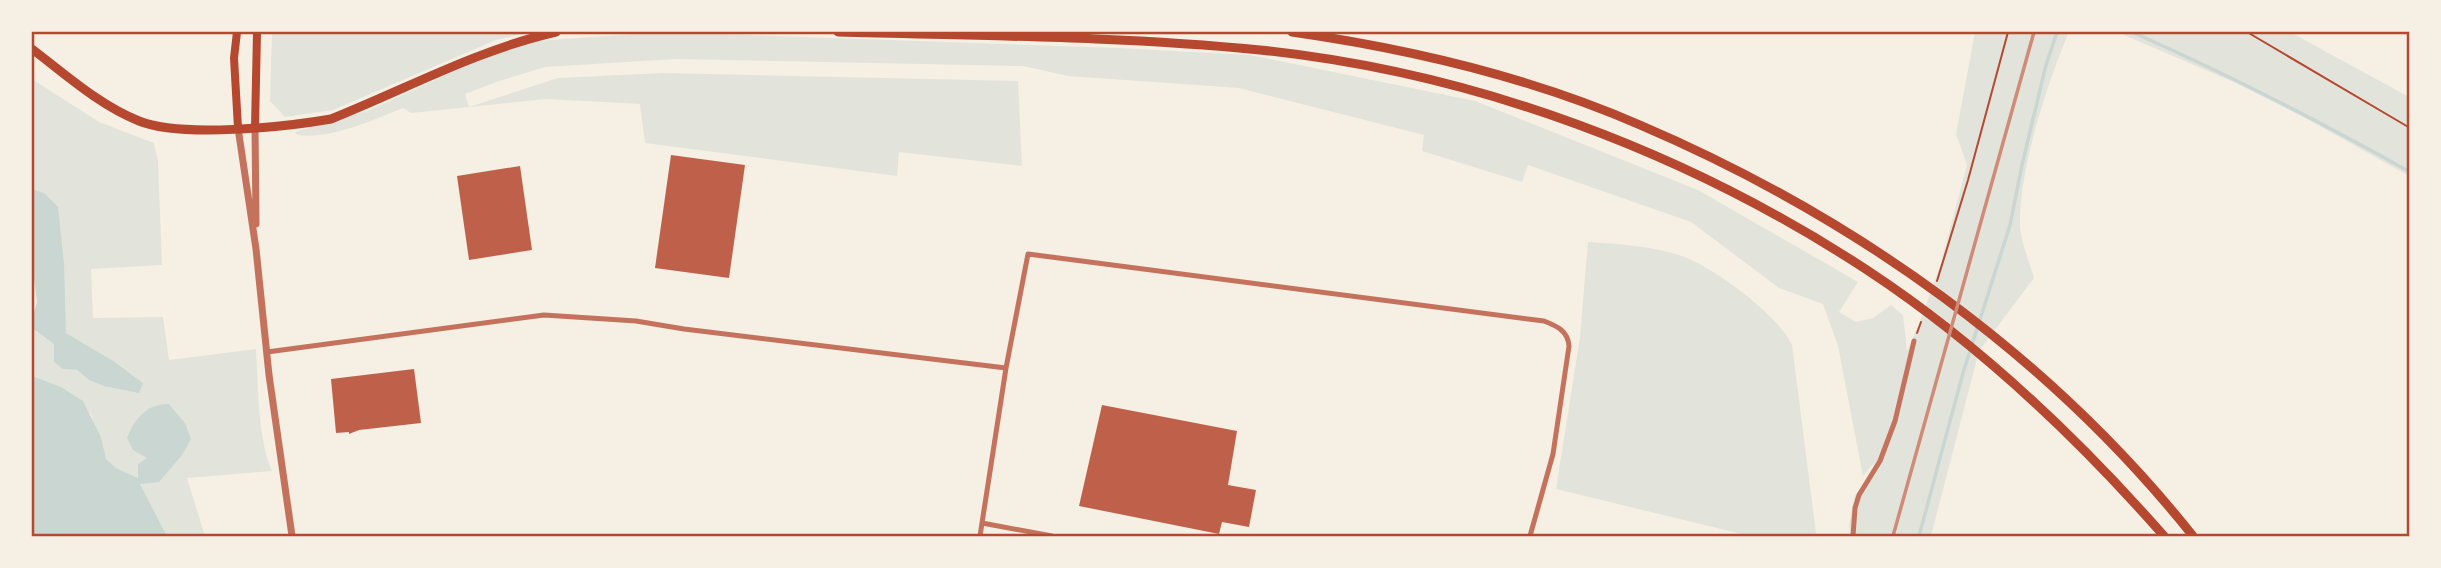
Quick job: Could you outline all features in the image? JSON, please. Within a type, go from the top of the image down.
[{"type":"main road","points":[[237,32],[235,89],[238,128]]},
{"type":"main road","points":[[255,127],[257,32]]},
{"type":"main road","points":[[32,49],[86,90],[139,121],[164,127],[238,128],[308,123],[331,118],[467,59],[519,40],[556,32]]},
{"type":"main road","points":[[838,32],[1059,39],[1262,50],[1331,60],[1445,84],[1564,120],[1675,165],[1741,197],[1866,270],[1957,337],[2069,435],[2118,484],[2164,537]]},
{"type":"main road","points":[[1292,32],[1382,47],[1518,81],[1626,119],[1753,178],[1801,204],[1875,249],[1961,311],[2028,366],[2132,466],[2193,537]]},
{"type":"street","points":[[255,127],[256,249]]},
{"type":"street","points":[[238,128],[292,537]]},
{"type":"street","points":[[979,537],[1006,368],[1028,254],[1544,321],[1557,326],[1566,335],[1569,346],[1553,454],[1530,537]]},
{"type":"street","points":[[267,352],[544,315],[636,321],[1006,368]]},
{"type":"street","points":[[1853,537],[1858,495],[1880,461],[1895,421],[1914,341]]},
{"type":"street","points":[[982,523],[1052,537]]},
{"type":"path","points":[[1934,289],[1944,264],[2008,32]]},
{"type":"path","points":[[2247,32],[2410,128]]},
{"type":"path","points":[[1914,341],[1924,315]]},
{"type":"shaded area","points":[[272,32],[531,32],[496,40],[333,110],[285,117],[270,101]]},
{"type":"shaded area","points":[[663,32],[1250,55],[1475,101],[1698,190],[1858,282],[1839,312],[1856,322],[1873,318],[1891,305],[1903,315],[1907,351],[1940,266],[1967,165],[1956,134],[1975,32],[2069,32],[2036,127],[2024,179],[2020,225],[2034,278],[1979,351],[1931,536],[1850,536],[1849,525],[1855,495],[1876,461],[1863,476],[1838,346],[1823,304],[1779,288],[1691,222],[1528,165],[1522,182],[1422,151],[1424,135],[1239,88],[1068,76],[1023,66],[676,59],[545,67],[465,94],[469,107],[411,113],[403,108],[337,132],[310,136],[297,135],[295,132],[370,110],[481,59],[535,41]]},
{"type":"shaded area","points":[[2117,32],[2290,32],[2409,97],[2409,176],[2236,83]]},
{"type":"shaded area","points":[[663,73],[1018,81],[1022,166],[899,152],[897,176],[645,143],[640,104],[546,99],[469,107],[558,78]]},
{"type":"shaded area","points":[[32,79],[99,122],[154,143],[158,161],[162,265],[91,269],[93,318],[163,317],[169,360],[256,349],[261,428],[272,471],[187,478],[205,536],[167,536],[140,484],[185,423],[169,404],[143,455],[148,458],[139,479],[116,468],[106,459],[91,414],[32,376],[32,328],[54,344],[63,369],[77,370],[89,380],[74,339],[66,333],[64,306],[44,193],[32,189]]},
{"type":"shaded area","points":[[32,189],[44,193],[58,207],[64,264],[66,333],[113,361],[143,383],[139,393],[104,386],[89,380],[77,370],[63,369],[54,362],[54,344],[32,328],[37,302],[32,262]]},
{"type":"shaded area","points":[[1588,242],[1646,247],[1692,260],[1743,292],[1785,333],[1792,345],[1815,536],[1750,536],[1556,489],[1580,337]]},
{"type":"shaded area","points":[[32,376],[61,387],[83,401],[101,437],[106,459],[116,468],[138,478],[138,464],[147,458],[133,450],[127,438],[142,414],[154,406],[169,404],[185,423],[191,439],[182,455],[159,482],[140,484],[167,536],[32,536]]},
{"type":"building","points":[[671,155],[745,165],[729,278],[655,268]]},
{"type":"building","points":[[520,166],[532,250],[469,260],[457,176]]},
{"type":"building","points":[[414,369],[421,423],[359,430],[349,434],[336,433],[331,379]]},
{"type":"building","points":[[1102,405],[1237,431],[1228,485],[1256,490],[1249,527],[1222,522],[1219,534],[1079,506]]},
{"type":"waterway","points":[[1919,536],[1963,373],[2010,225],[2046,65],[2057,32]]},
{"type":"waterway","points":[[2132,32],[2203,64],[2410,172]]},
{"type":"railway","points":[[1893,536],[2034,32]]}]
